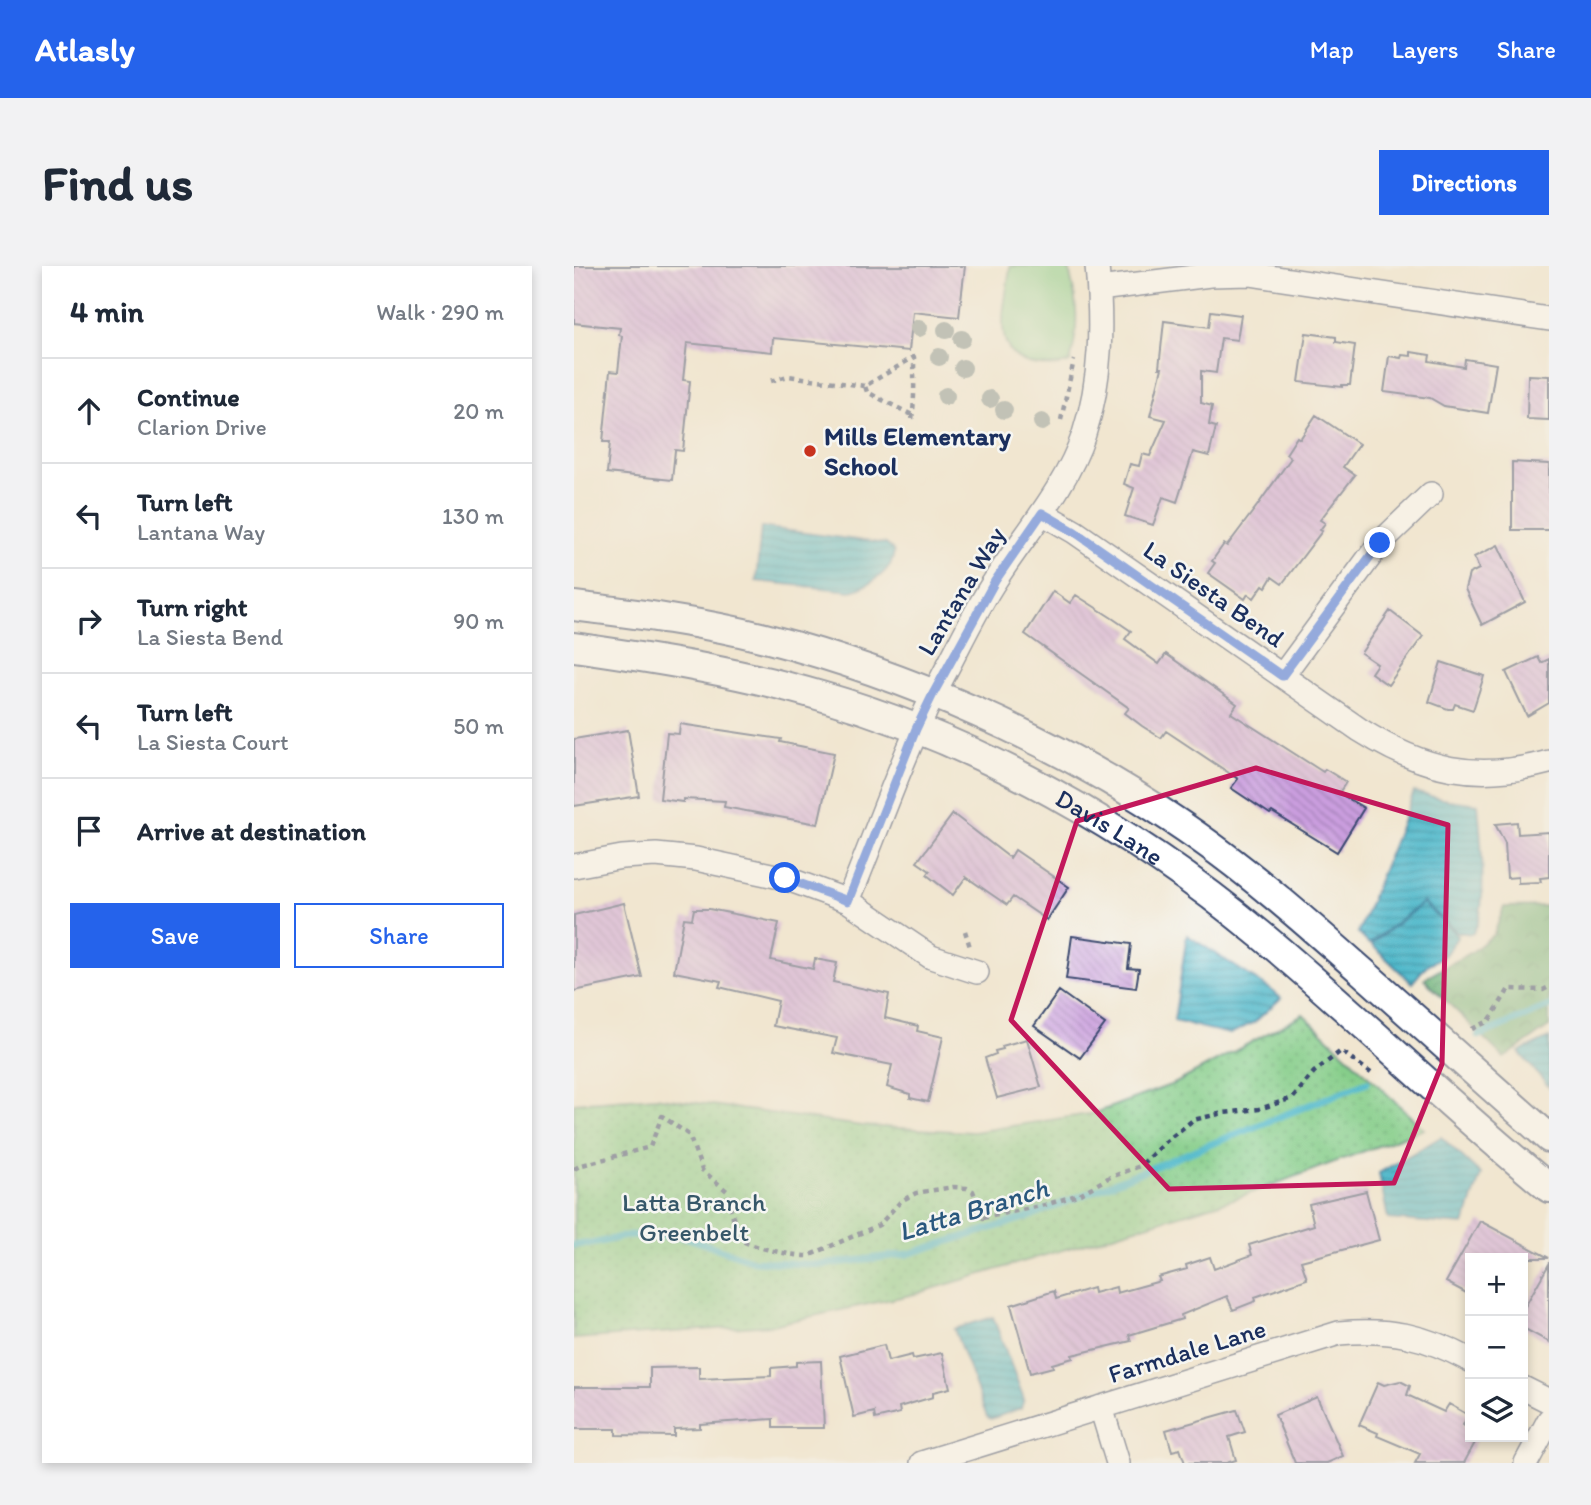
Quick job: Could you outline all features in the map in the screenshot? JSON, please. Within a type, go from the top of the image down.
[{"type":"street","name":"Lantana Way","points":[[848,901],[916,729],[933,694],[995,581],[1064,480],[1077,453],[1090,415],[1100,359],[1097,266]]},
{"type":"street","points":[[1099,289],[1210,275],[1250,274],[1549,319]]},
{"type":"street","points":[[1282,676],[1380,543],[1431,494]]},
{"type":"street","name":"La Siesta Bend","points":[[1042,513],[1075,532],[1382,743],[1420,761],[1473,772],[1510,771],[1549,762]]},
{"type":"street","name":"Davis Lane","points":[[574,606],[658,617],[764,638],[854,665],[933,694],[1026,736],[1094,772],[1135,795],[1205,842],[1283,903],[1549,1138]]},
{"type":"street","name":"Davis Lane","points":[[574,647],[696,666],[823,696],[916,729],[979,756],[1064,799],[1109,825],[1186,877],[1260,935],[1462,1115],[1549,1188]]},
{"type":"street","points":[[574,866],[656,855],[696,859],[785,878],[848,901],[931,957],[977,972]]},
{"type":"street","name":"Farmdale Lane","points":[[922,1463],[1339,1333],[1369,1330],[1395,1332],[1422,1338],[1465,1358]]},
{"type":"street","points":[[1528,1390],[1549,1401]]},
{"type":"street","points":[[1101,1407],[1118,1463]]},
{"type":"street","points":[[1526,1463],[1549,1420]]},
{"type":"path","points":[[1060,420],[1075,356]]},
{"type":"path","points":[[772,381],[788,376],[865,386],[914,357],[912,417],[867,391],[865,386]]},
{"type":"path","points":[[1472,1030],[1489,1021],[1509,989],[1543,990],[1549,987]]},
{"type":"path","points":[[574,1169],[650,1147],[662,1116],[689,1135],[702,1170],[727,1191],[735,1226],[742,1241],[756,1247],[808,1256],[879,1225],[901,1201],[916,1193],[953,1187],[967,1188],[973,1191],[983,1218],[1045,1205],[1080,1194],[1108,1178],[1140,1166],[1193,1120],[1259,1109],[1293,1098],[1314,1072],[1341,1051],[1371,1073]]},
{"type":"highlighted area","points":[[1256,768],[1448,825],[1442,1064],[1394,1183],[1169,1189],[1011,1020],[1077,821]]},
{"type":"green space","points":[[1010,266],[1069,266],[1076,315],[1070,362],[1051,366],[1032,364],[1018,358],[1009,349],[1004,338],[1003,324]]},
{"type":"green space","points":[[1549,906],[1549,1027],[1504,1058],[1424,979],[1473,951],[1494,934],[1504,907]]},
{"type":"green space","name":"Latta Branch Greenbelt","points":[[1303,1014],[1424,1129],[1234,1199],[915,1294],[772,1325],[574,1339],[574,1103],[655,1097],[862,1126],[973,1132],[1095,1113],[1176,1083]]},
{"type":"water","points":[[761,527],[886,544],[893,550],[893,557],[891,564],[880,576],[851,591],[756,581]]},
{"type":"water","points":[[1414,792],[1478,804],[1482,891],[1478,924],[1472,934],[1457,932],[1423,902],[1369,944],[1358,933]]},
{"type":"water","points":[[1423,903],[1458,936],[1445,955],[1426,966],[1412,983],[1371,944]]},
{"type":"water","points":[[1187,935],[1281,998],[1255,1022],[1230,1034],[1174,1021]]},
{"type":"water","points":[[1549,1038],[1549,1087],[1519,1052]]},
{"type":"water","points":[[1441,1137],[1481,1174],[1464,1225],[1388,1219],[1379,1173]]},
{"type":"water","points":[[993,1317],[1024,1399],[1021,1408],[991,1419],[987,1417],[954,1329]]},
{"type":"building","name":"Mills Elementary School","points":[[574,266],[965,266],[959,317],[913,312],[909,351],[773,338],[772,352],[687,343],[683,380],[690,381],[683,451],[675,450],[672,480],[607,473],[610,442],[603,442],[610,371],[618,372],[622,336],[619,335],[620,328],[574,323]]},
{"type":"building","points":[[1211,311],[1241,315],[1237,340],[1221,338],[1216,373],[1201,371],[1201,403],[1212,406],[1209,425],[1216,427],[1209,456],[1193,452],[1177,502],[1163,497],[1153,525],[1125,516],[1134,488],[1124,484],[1130,464],[1139,466],[1142,454],[1150,456],[1166,420],[1150,416],[1162,368],[1159,368],[1164,321],[1209,327]]},
{"type":"building","points":[[1306,333],[1336,337],[1336,342],[1355,345],[1350,385],[1342,387],[1299,382]]},
{"type":"building","points":[[1411,352],[1430,355],[1429,361],[1464,367],[1465,359],[1496,364],[1488,413],[1444,406],[1430,398],[1384,392],[1389,356],[1401,358],[1402,355],[1411,356]]},
{"type":"building","points":[[1528,375],[1549,376],[1549,420],[1527,419]]},
{"type":"building","points":[[1316,415],[1359,444],[1343,467],[1355,475],[1320,520],[1325,523],[1320,530],[1322,531],[1282,584],[1272,577],[1254,598],[1248,594],[1245,599],[1208,573],[1215,563],[1212,561],[1224,544],[1227,546],[1257,506],[1291,458],[1286,454],[1297,437],[1300,439]]},
{"type":"building","points":[[1512,462],[1549,464],[1549,530],[1512,530]]},
{"type":"building","points":[[1498,545],[1525,602],[1482,625],[1465,589],[1469,574],[1479,569],[1474,557]]},
{"type":"building","points":[[1053,591],[1070,603],[1076,595],[1112,618],[1131,631],[1125,639],[1159,664],[1166,654],[1237,704],[1231,713],[1323,772],[1325,769],[1346,782],[1339,793],[1364,808],[1337,852],[1231,788],[1238,779],[1166,731],[1161,738],[1142,726],[1125,713],[1129,708],[1025,634]]},
{"type":"building","points":[[1390,611],[1423,636],[1388,685],[1371,673],[1377,664],[1361,653]]},
{"type":"building","points":[[1538,657],[1541,663],[1549,659],[1549,703],[1527,716],[1506,672]]},
{"type":"building","points":[[1441,662],[1484,676],[1473,710],[1455,704],[1453,709],[1448,709],[1429,702]]},
{"type":"building","points":[[680,724],[781,739],[780,742],[834,753],[818,824],[724,807],[725,801],[683,799],[683,802],[660,799],[667,733],[679,734]]},
{"type":"building","points":[[628,730],[639,796],[574,806],[574,739]]},
{"type":"building","points":[[953,814],[1010,858],[1015,850],[1069,887],[1047,920],[1013,897],[1007,905],[966,877],[953,895],[927,875],[930,871],[917,862]]},
{"type":"building","points":[[1517,822],[1518,834],[1549,832],[1549,877],[1540,878],[1541,882],[1518,883],[1518,877],[1507,878],[1505,843],[1495,824]]},
{"type":"building","points":[[624,903],[642,977],[574,991],[574,915]]},
{"type":"building","points":[[694,909],[709,909],[779,923],[771,960],[813,969],[815,959],[837,963],[833,982],[889,994],[885,1018],[918,1026],[917,1031],[943,1037],[928,1102],[910,1098],[910,1094],[887,1087],[892,1065],[833,1053],[837,1038],[773,1026],[778,1001],[719,987],[721,981],[674,972],[684,918],[692,919]]},
{"type":"building","points":[[1072,936],[1131,944],[1128,968],[1139,969],[1136,988],[1066,979]]},
{"type":"building","points":[[1059,991],[1105,1024],[1080,1058],[1034,1026]]},
{"type":"building","points":[[1027,1039],[1041,1087],[997,1098],[985,1058],[996,1054],[995,1051],[1003,1049],[1002,1046]]},
{"type":"building","points":[[1366,1191],[1379,1240],[1301,1261],[1307,1279],[1255,1297],[1256,1301],[1233,1310],[1227,1296],[1181,1315],[1182,1319],[1129,1335],[1131,1341],[1072,1355],[1073,1358],[1052,1364],[1053,1367],[1030,1373],[1011,1305],[1054,1291],[1056,1299],[1093,1288],[1094,1293],[1116,1287],[1117,1293],[1160,1281],[1158,1277],[1187,1269],[1186,1265],[1210,1257],[1214,1269],[1252,1255],[1249,1245],[1314,1225],[1309,1204]]},
{"type":"building","points":[[1480,1221],[1549,1258],[1528,1258],[1528,1253],[1465,1253],[1465,1292],[1446,1282]]},
{"type":"building","points":[[1549,1264],[1549,1342],[1528,1331],[1528,1301]]},
{"type":"building","points":[[884,1345],[888,1361],[912,1355],[913,1359],[942,1353],[950,1388],[933,1392],[933,1397],[899,1407],[900,1413],[875,1419],[874,1412],[854,1417],[840,1356]]},
{"type":"building","points":[[821,1361],[824,1428],[773,1428],[773,1419],[700,1424],[700,1428],[674,1429],[674,1436],[616,1435],[616,1429],[574,1429],[574,1387],[650,1387],[650,1368],[699,1367],[699,1379],[771,1376],[771,1368],[796,1366],[796,1362]]},
{"type":"building","points":[[1400,1381],[1410,1386],[1407,1395],[1444,1412],[1449,1404],[1465,1413],[1465,1442],[1475,1442],[1464,1463],[1415,1463],[1420,1454],[1377,1436],[1378,1433],[1359,1425],[1378,1382],[1384,1385]]},
{"type":"building","points":[[1317,1397],[1343,1456],[1327,1463],[1295,1463],[1275,1415]]},
{"type":"building","points":[[1237,1410],[1245,1432],[1229,1437],[1236,1460],[1226,1463],[1185,1463],[1180,1449],[1172,1451],[1166,1430]]},
{"type":"waterway","name":"Latta Branch","points":[[1478,1036],[1549,1006]]},
{"type":"waterway","name":"Latta Branch","points":[[574,1245],[630,1235],[685,1237],[754,1261],[821,1265],[908,1254],[1028,1217],[1367,1082]]},
{"type":"place","name":"Mills Elementary School","points":[[810,451]]},
{"type":"route","points":[[785,878],[848,901],[916,729],[933,694],[995,581],[1042,513],[1075,532],[1282,676],[1380,543]]}]
